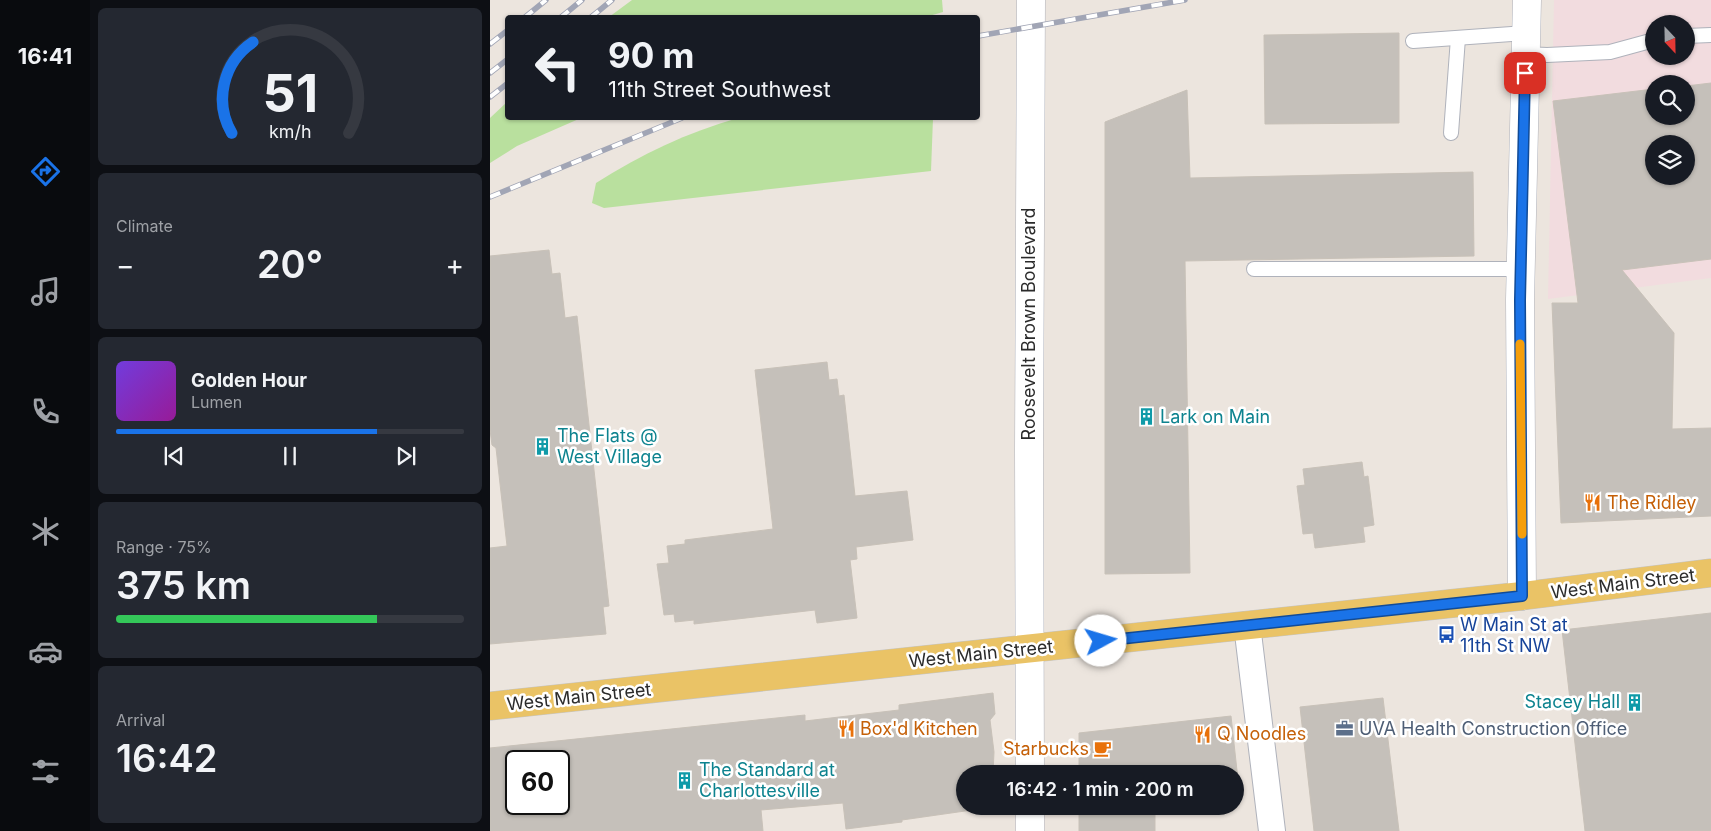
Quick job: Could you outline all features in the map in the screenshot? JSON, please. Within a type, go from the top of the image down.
[{"type":"main road","name":"Roosevelt Brown Boulevard","points":[[1030,765],[1031,0]]},
{"type":"main road","points":[[1522,596],[1521,269],[1526,0]]},
{"type":"main road","name":"West Main Street","points":[[490,706],[1522,596],[1711,573]]},
{"type":"main road","points":[[1030,815],[1030,831]]},
{"type":"street","points":[[1247,625],[1272,831]]},
{"type":"lane","points":[[1695,36],[1711,35]]},
{"type":"lane","points":[[1451,133],[1458,38]]},
{"type":"lane","points":[[1413,41],[1458,38],[1525,44],[1547,55],[1610,52],[1645,42]]},
{"type":"lane","points":[[1254,269],[1521,269]]},
{"type":"shaded area","points":[[1554,0],[1711,0],[1711,278],[1548,299]]},
{"type":"green space","points":[[632,0],[942,0],[943,12],[932,15],[612,15]]},
{"type":"green space","points":[[505,104],[505,120],[576,120],[517,146],[490,163],[490,118]]},
{"type":"green space","points":[[732,120],[933,120],[931,171],[604,208],[592,203],[596,183],[647,154],[683,137]]},
{"type":"building","points":[[1399,33],[1399,123],[1265,124],[1264,35]]},
{"type":"building","points":[[1711,83],[1711,259],[1622,270],[1674,333],[1672,429],[1711,428],[1711,516],[1561,523],[1552,303],[1578,303],[1553,101],[1645,90],[1645,125],[1695,125],[1695,85]]},
{"type":"building","name":"Lark on Main","points":[[1187,90],[1190,178],[1473,172],[1474,256],[1185,261],[1190,573],[1105,574],[1105,122]]},
{"type":"building","name":"The Flats @ West Village","points":[[549,250],[552,274],[560,273],[565,318],[577,316],[609,606],[603,607],[606,634],[490,644],[490,548],[507,546],[496,448],[492,445],[490,430],[490,256]]},
{"type":"building","points":[[827,362],[829,380],[837,379],[839,396],[844,395],[855,496],[907,491],[913,540],[856,547],[857,559],[850,560],[857,618],[817,623],[815,610],[694,624],[694,620],[675,622],[674,614],[664,615],[657,564],[669,563],[667,546],[685,544],[685,540],[773,529],[755,370]]},
{"type":"building","points":[[1362,462],[1364,477],[1368,476],[1374,525],[1363,527],[1365,542],[1315,548],[1313,533],[1303,534],[1297,486],[1305,485],[1303,469]]},
{"type":"building","name":"Stacey Hall","points":[[1711,613],[1711,831],[1585,831],[1562,630]]},
{"type":"building","points":[[993,693],[995,714],[990,720],[994,752],[993,765],[956,765],[956,812],[846,829],[843,803],[761,810],[763,831],[490,831],[490,748],[805,715],[805,721],[899,710],[899,705]]},
{"type":"building","points":[[1383,698],[1399,831],[1314,831],[1300,707]]},
{"type":"building","points":[[1231,716],[1236,765],[1079,765],[1079,733]]},
{"type":"building","points":[[1079,815],[1155,815],[1155,831],[1079,831]]},
{"type":"railway","points":[[528,15],[546,0]]},
{"type":"railway","points":[[564,15],[582,0]]},
{"type":"railway","points":[[594,15],[612,0]]},
{"type":"railway","points":[[980,36],[1185,0]]},
{"type":"railway","points":[[490,44],[505,32]]},
{"type":"railway","points":[[490,73],[505,61]]},
{"type":"railway","points":[[490,97],[505,85]]},
{"type":"railway","points":[[490,197],[677,120]]},
{"type":"slow traffic","points":[[1520,344],[1522,534]]},
{"type":"place","name":"Lark on Main","points":[[1146,417]]},
{"type":"place","name":"The Flats @ West Village","points":[[543,446]]},
{"type":"place","name":"The Ridley","points":[[1593,503]]},
{"type":"place","name":"W Main St at 11th St NW","points":[[1446,635]]},
{"type":"place","name":"Stacey Hall","points":[[1634,702]]},
{"type":"place","name":"Box'd Kitchen","points":[[846,729]]},
{"type":"place","name":"UVA Health Construction Office","points":[[1345,729]]},
{"type":"place","name":"Q Noodles","points":[[1203,734]]},
{"type":"place","name":"Starbucks","points":[[1103,749]]},
{"type":"place","name":"The Standard at Charlottesville","points":[[685,780]]},
{"type":"route","points":[[1101,641],[1522,596],[1520,300],[1525,73]]}]
